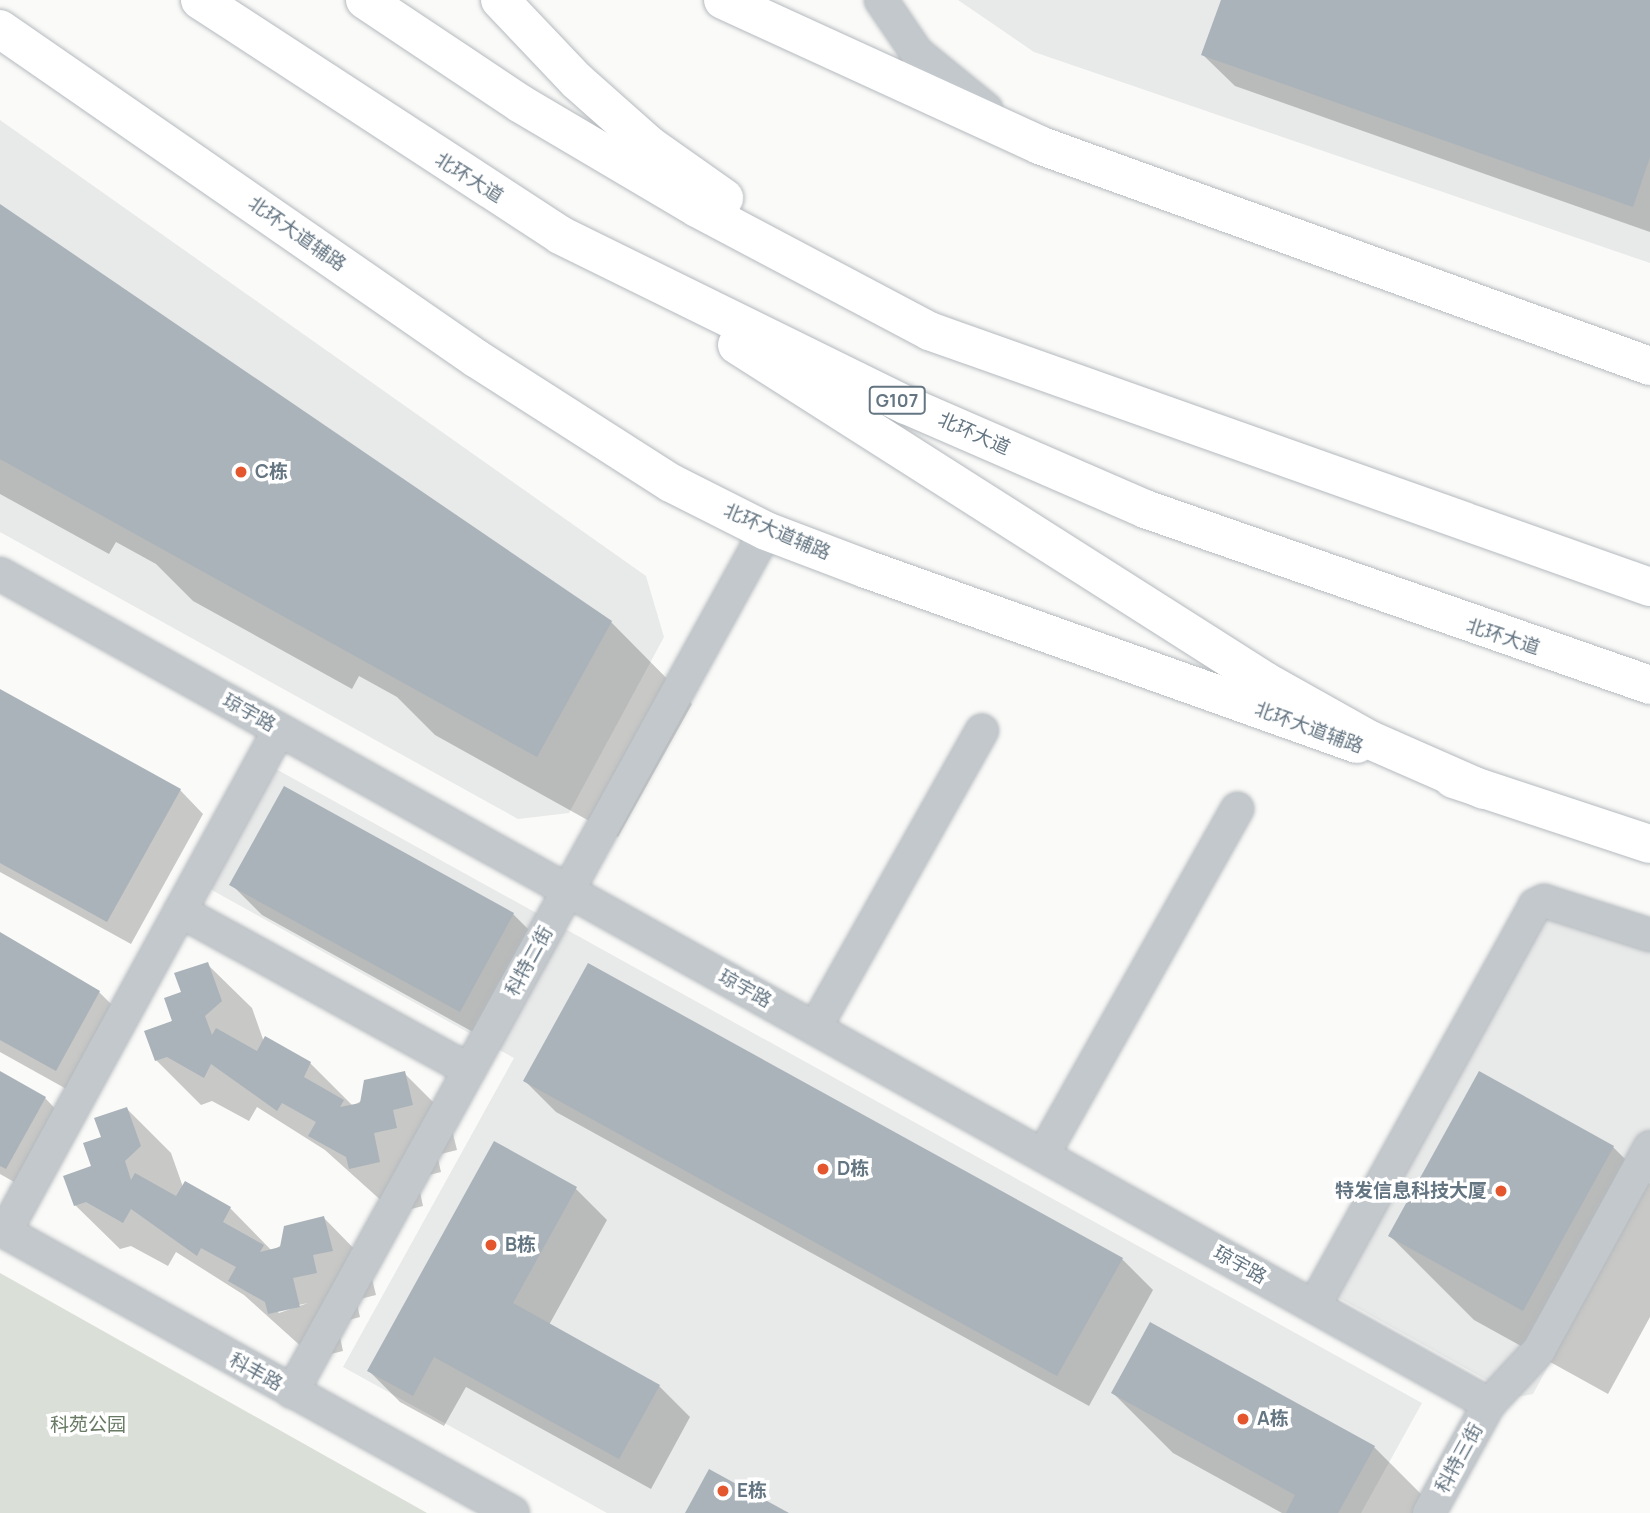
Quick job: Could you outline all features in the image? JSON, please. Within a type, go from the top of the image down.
[{"type":"main road","name":"北环大道","points":[[200,0],[560,235],[906,405],[1144,509],[1650,685]]},
{"type":"main road","points":[[365,0],[685,201],[929,331],[1650,587]]},
{"type":"main road","points":[[500,0],[649,145],[929,331]]},
{"type":"main road","points":[[723,0],[1039,145],[1650,366]]},
{"type":"main road","name":"北环大道辅路","points":[[0,29],[577,426],[766,531],[1484,790],[1650,845]]},
{"type":"main road","points":[[560,235],[1265,681],[1370,740],[1484,790]]},
{"type":"street","points":[[881,0],[917,53],[961,93],[1039,145]]},
{"type":"street","name":"科特二街","points":[[292,1392],[766,531]]},
{"type":"street","name":"琼宇路","points":[[0,574],[1489,1404]]},
{"type":"street","points":[[3,1231],[279,730]]},
{"type":"street","points":[[816,1028],[982,731]]},
{"type":"street","points":[[1043,1155],[1237,808]]},
{"type":"street","points":[[1314,1306],[1535,905],[1544,901],[1650,934]]},
{"type":"street","points":[[180,911],[469,1070]]},
{"type":"street","name":"科特三街","points":[[1429,1513],[1489,1404],[1539,1350],[1650,1147]]},
{"type":"street","name":"科丰路","points":[[3,1231],[513,1513]]},
{"type":"shaded area","points":[[958,0],[1650,0],[1650,263],[1034,52]]},
{"type":"shaded area","points":[[0,120],[646,576],[664,637],[569,813],[518,819],[0,532]]},
{"type":"shaded area","points":[[276,769],[1422,1403],[1361,1513],[607,1513],[343,1367],[514,1058],[210,889]]},
{"type":"shaded area","points":[[1534,887],[1650,924],[1650,1180],[1533,1394],[1517,1397],[1314,1284]]},
{"type":"green space","name":"科苑公园","points":[[0,1273],[427,1513],[0,1513]]},
{"type":"building","points":[[1221,0],[1650,0],[1650,157],[1633,207],[1201,55]]},
{"type":"building","points":[[0,204],[612,621],[537,757],[0,459]]},
{"type":"building","points":[[0,689],[181,789],[107,922],[0,863]]},
{"type":"building","points":[[284,786],[514,913],[460,1012],[229,885]]},
{"type":"building","points":[[0,932],[100,991],[56,1071],[0,1040]]},
{"type":"building","points":[[208,962],[222,1001],[205,1016],[212,1035],[216,1028],[257,1051],[265,1036],[311,1062],[304,1077],[344,1100],[340,1107],[360,1103],[364,1080],[405,1071],[413,1105],[393,1110],[397,1128],[374,1133],[380,1162],[349,1169],[346,1157],[308,1136],[316,1122],[282,1103],[277,1111],[211,1064],[204,1078],[167,1057],[155,1061],[144,1031],[172,1021],[164,998],[181,992],[174,973]]},
{"type":"building","name":"D栋","points":[[588,963],[1123,1258],[1057,1376],[523,1081]]},
{"type":"building","points":[[0,1071],[46,1097],[6,1169],[0,1166]]},
{"type":"building","name":"特发信息科技大厦","points":[[1479,1071],[1614,1146],[1523,1311],[1388,1236]]},
{"type":"building","points":[[127,1107],[141,1146],[125,1161],[131,1180],[135,1173],[176,1196],[185,1181],[231,1207],[223,1222],[264,1245],[260,1252],[280,1247],[284,1226],[324,1216],[333,1251],[313,1255],[317,1273],[293,1278],[300,1307],[268,1314],[265,1302],[228,1281],[236,1267],[201,1248],[197,1256],[131,1209],[123,1223],[86,1202],[74,1206],[63,1176],[91,1166],[83,1143],[101,1137],[94,1118]]},
{"type":"building","name":"B栋","points":[[494,1141],[577,1187],[513,1303],[660,1385],[619,1459],[434,1357],[413,1396],[367,1371]]},
{"type":"building","name":"A栋","points":[[1150,1322],[1375,1446],[1338,1513],[1286,1513],[1295,1495],[1111,1393]]},
{"type":"building","name":"E栋","points":[[709,1469],[789,1513],[685,1513]]},
{"type":"place","name":"C栋","points":[[241,472]]},
{"type":"place","name":"D栋","points":[[823,1169]]},
{"type":"place","name":"特发信息科技大厦","points":[[1501,1191]]},
{"type":"place","name":"B栋","points":[[491,1245]]},
{"type":"place","name":"A栋","points":[[1243,1419]]},
{"type":"place","name":"E栋","points":[[723,1491]]}]
